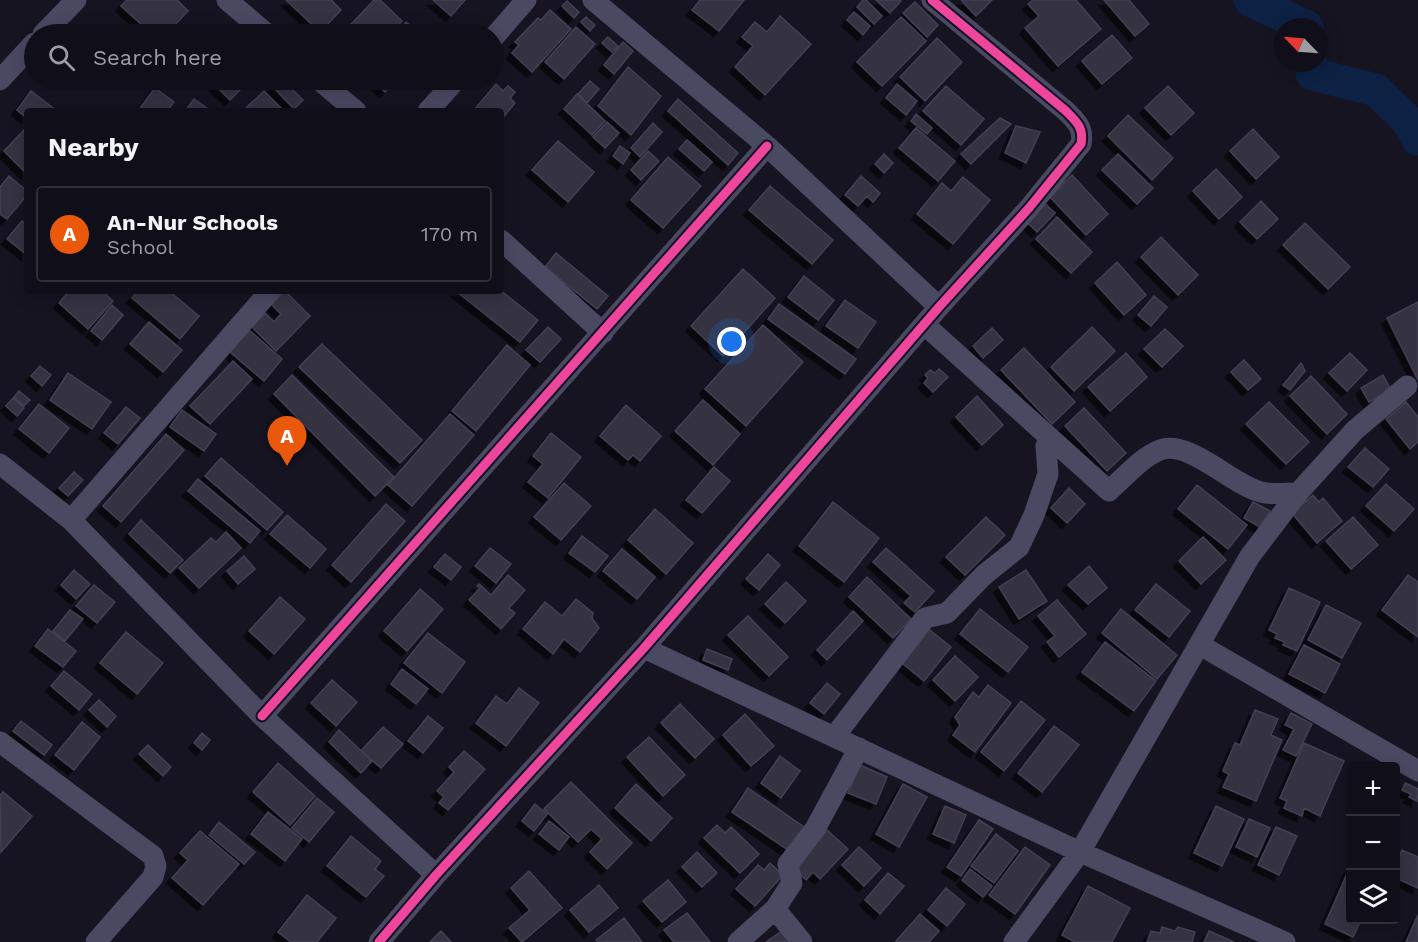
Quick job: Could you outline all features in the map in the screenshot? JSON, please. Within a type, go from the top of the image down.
[{"type":"street","points":[[53,24],[76,0]]},
{"type":"street","points":[[227,0],[255,24]]},
{"type":"street","points":[[504,25],[526,0]]},
{"type":"street","points":[[593,0],[767,146],[939,307]]},
{"type":"street","points":[[379,942],[436,874],[644,648],[939,307],[1044,190],[1081,144],[1083,134],[1080,125],[1066,111],[932,0]]},
{"type":"street","points":[[0,80],[24,54]]},
{"type":"street","points":[[331,90],[352,108]]},
{"type":"street","points":[[431,108],[447,90]]},
{"type":"street","points":[[262,716],[767,146]]},
{"type":"street","points":[[504,243],[603,333]]},
{"type":"street","points":[[71,520],[267,294]]},
{"type":"street","points":[[925,325],[1109,491],[1141,462],[1160,450],[1173,448],[1189,453],[1260,492],[1298,493]]},
{"type":"street","points":[[1014,942],[1080,852],[1250,556],[1298,493],[1355,430],[1407,386]]},
{"type":"street","points":[[834,736],[925,618],[946,613],[984,575],[1019,547],[1034,515],[1048,474],[1046,446],[1050,438]]},
{"type":"street","points":[[0,464],[71,520],[262,716],[436,874]]},
{"type":"street","points":[[1200,645],[1418,771]]},
{"type":"street","points":[[644,648],[1080,852],[1285,942]]},
{"type":"street","points":[[0,742],[153,855],[156,866],[153,877],[96,942]]},
{"type":"street","points":[[738,942],[775,909],[792,883],[788,864],[815,829],[859,748]]},
{"type":"street","points":[[775,909],[802,942]]},
{"type":"building","points":[[127,0],[177,0],[188,11],[176,24],[141,24],[121,6]]},
{"type":"building","points":[[286,0],[331,0],[341,10],[328,24],[312,24]]},
{"type":"building","points":[[374,0],[380,0],[402,21],[399,24],[351,24]]},
{"type":"building","points":[[433,0],[465,0],[451,16]]},
{"type":"building","points":[[700,0],[744,0],[719,31],[692,10]]},
{"type":"building","points":[[863,0],[866,0],[882,16],[874,24],[857,7]]},
{"type":"building","points":[[876,0],[900,0],[901,1],[890,13]]},
{"type":"building","points":[[961,0],[992,0],[976,16]]},
{"type":"building","points":[[1033,0],[1076,0],[1101,29],[1058,66],[1025,28],[1039,16],[1028,4]]},
{"type":"building","points":[[1104,0],[1129,0],[1149,24],[1135,36]]},
{"type":"building","points":[[567,1],[579,12],[574,18],[562,6]]},
{"type":"building","points":[[915,2],[938,25],[927,37],[903,13]]},
{"type":"building","points":[[550,10],[571,29],[532,72],[512,53],[519,45],[515,42],[538,18],[541,20]]},
{"type":"building","points":[[854,12],[870,26],[863,35],[847,20]]},
{"type":"building","points":[[780,16],[811,44],[765,95],[735,67],[753,46],[742,37],[755,22],[767,32]]},
{"type":"building","points":[[586,17],[595,25],[590,31],[581,22]]},
{"type":"building","points":[[901,17],[926,41],[882,86],[857,62]]},
{"type":"building","points":[[576,27],[595,44],[564,79],[545,62]]},
{"type":"building","points":[[1112,35],[1132,58],[1102,84],[1082,61]]},
{"type":"building","points":[[608,37],[618,46],[612,52],[602,43]]},
{"type":"building","points":[[937,38],[962,62],[925,101],[900,77]]},
{"type":"building","points":[[623,42],[633,51],[614,74],[604,65]]},
{"type":"building","points":[[628,67],[661,96],[631,135],[598,106]]},
{"type":"building","points":[[590,81],[599,89],[587,103],[578,94]]},
{"type":"building","points":[[897,84],[917,101],[906,115],[886,98]]},
{"type":"building","points":[[508,86],[515,92],[510,98],[515,103],[504,116],[504,108],[476,108],[491,90],[503,91]]},
{"type":"building","points":[[946,86],[984,119],[961,145],[923,111]]},
{"type":"building","points":[[1168,86],[1194,113],[1171,135],[1145,108]]},
{"type":"building","points":[[154,90],[158,90],[174,102],[169,108],[140,108]]},
{"type":"building","points":[[220,90],[240,90],[230,100]]},
{"type":"building","points":[[276,90],[293,90],[303,100],[293,108]]},
{"type":"building","points":[[31,91],[53,108],[24,108],[24,116],[17,110]]},
{"type":"building","points":[[264,91],[281,108],[246,108]]},
{"type":"building","points":[[577,94],[605,121],[592,135],[564,109]]},
{"type":"building","points":[[194,99],[207,108],[187,108]]},
{"type":"building","points":[[678,99],[738,153],[728,165],[668,111]]},
{"type":"building","points":[[916,114],[932,128],[927,134],[911,121]]},
{"type":"building","points":[[1128,115],[1173,158],[1152,180],[1108,136]]},
{"type":"building","points":[[1000,118],[1011,124],[971,164],[961,154]]},
{"type":"building","points":[[607,122],[619,133],[605,148],[593,137]]},
{"type":"building","points":[[653,123],[662,132],[640,157],[631,148]]},
{"type":"building","points":[[1016,126],[1040,132],[1026,163],[1005,153]]},
{"type":"building","points":[[916,128],[955,161],[938,181],[899,148]]},
{"type":"building","points":[[1253,129],[1279,157],[1256,179],[1230,151]]},
{"type":"building","points":[[24,130],[24,171],[4,151]]},
{"type":"building","points":[[687,140],[712,162],[704,171],[679,149]]},
{"type":"building","points":[[558,141],[594,172],[568,202],[532,170]]},
{"type":"building","points":[[620,146],[630,153],[623,164],[613,156]]},
{"type":"building","points":[[648,151],[659,161],[641,180],[631,170]]},
{"type":"building","points":[[884,154],[893,163],[884,173],[875,164]]},
{"type":"building","points":[[1118,154],[1153,188],[1137,204],[1102,170]]},
{"type":"building","points":[[668,157],[701,186],[663,228],[631,200]]},
{"type":"building","points":[[1216,169],[1242,197],[1219,219],[1193,191]]},
{"type":"building","points":[[1072,175],[1108,214],[1086,235],[1050,197]]},
{"type":"building","points":[[9,176],[24,188],[24,199],[7,219],[0,214],[0,187]]},
{"type":"building","points":[[861,176],[880,193],[873,202],[867,196],[858,206],[845,195]]},
{"type":"building","points":[[963,177],[990,200],[953,244],[917,214],[942,183],[951,191]]},
{"type":"building","points":[[770,186],[833,240],[812,264],[749,210]]},
{"type":"building","points":[[1041,200],[1055,213],[1037,232],[1024,219]]},
{"type":"building","points":[[1261,201],[1278,219],[1257,239],[1240,222]]},
{"type":"building","points":[[1057,217],[1092,252],[1071,273],[1036,239]]},
{"type":"building","points":[[22,221],[24,223],[24,253],[7,239]]},
{"type":"building","points":[[1305,223],[1350,267],[1328,289],[1283,245]]},
{"type":"building","points":[[1161,237],[1198,275],[1178,295],[1141,257]]},
{"type":"building","points":[[556,253],[608,296],[597,309],[545,267]]},
{"type":"building","points":[[1117,262],[1146,295],[1124,315],[1095,283]]},
{"type":"building","points":[[743,269],[775,298],[723,356],[691,326]]},
{"type":"building","points":[[804,276],[834,300],[818,320],[788,297]]},
{"type":"building","points":[[504,293],[538,320],[520,342],[460,294]]},
{"type":"building","points":[[66,294],[105,294],[113,301],[88,329],[59,303]]},
{"type":"building","points":[[135,294],[173,294],[199,316],[180,339],[132,298]]},
{"type":"building","points":[[282,294],[288,294],[310,316],[276,351],[252,327],[265,313],[274,322],[281,314],[271,304]]},
{"type":"building","points":[[1154,296],[1167,307],[1151,326],[1138,315]]},
{"type":"building","points":[[845,300],[876,322],[858,348],[826,326]]},
{"type":"building","points":[[1418,302],[1418,380],[1387,318]]},
{"type":"building","points":[[779,304],[856,359],[845,374],[768,319]]},
{"type":"building","points":[[112,305],[123,315],[102,340],[91,331]]},
{"type":"building","points":[[149,322],[182,350],[163,372],[130,344]]},
{"type":"building","points":[[763,325],[803,362],[746,426],[705,389]]},
{"type":"building","points":[[548,327],[561,339],[540,362],[526,350]]},
{"type":"building","points":[[1092,327],[1115,351],[1074,391],[1051,367]]},
{"type":"building","points":[[992,328],[1003,340],[983,358],[973,346]]},
{"type":"building","points":[[1165,329],[1183,346],[1162,367],[1144,349]]},
{"type":"building","points":[[249,330],[282,359],[264,381],[230,352]]},
{"type":"building","points":[[322,344],[422,440],[400,463],[299,367]]},
{"type":"building","points":[[507,345],[530,365],[476,431],[452,411]]},
{"type":"building","points":[[1024,348],[1075,402],[1052,424],[1001,370]]},
{"type":"building","points":[[1126,353],[1147,377],[1110,411],[1088,387]]},
{"type":"building","points":[[1350,353],[1367,370],[1347,391],[1329,373]]},
{"type":"building","points":[[1244,360],[1261,379],[1248,390],[1231,372]]},
{"type":"building","points":[[233,361],[252,379],[210,424],[190,406]]},
{"type":"building","points":[[1301,363],[1305,371],[1290,390],[1283,385]]},
{"type":"building","points":[[40,366],[51,375],[42,386],[31,376]]},
{"type":"building","points":[[939,369],[948,377],[933,392],[924,383],[928,378],[925,375],[930,370],[935,373]]},
{"type":"building","points":[[68,373],[111,402],[92,429],[50,400]]},
{"type":"building","points":[[292,375],[394,477],[375,496],[274,394]]},
{"type":"building","points":[[1383,375],[1391,390],[1369,402],[1361,388]]},
{"type":"building","points":[[1311,376],[1347,414],[1327,434],[1290,396]]},
{"type":"building","points":[[19,391],[30,400],[24,406],[14,397]]},
{"type":"building","points":[[977,396],[1003,425],[982,445],[956,417]]},
{"type":"building","points":[[13,398],[24,408],[17,416],[6,406]]},
{"type":"building","points":[[703,400],[740,434],[713,465],[675,431]]},
{"type":"building","points":[[1269,402],[1309,442],[1286,464],[1246,424]]},
{"type":"building","points":[[1406,402],[1418,417],[1418,442],[1410,449],[1386,419]]},
{"type":"building","points":[[39,404],[69,428],[49,453],[19,429]]},
{"type":"building","points":[[626,405],[661,436],[640,461],[633,455],[628,460],[600,436]]},
{"type":"building","points":[[126,407],[140,418],[118,444],[104,433]]},
{"type":"building","points":[[1084,408],[1126,453],[1107,471],[1065,426]]},
{"type":"building","points":[[182,410],[216,434],[204,451],[170,427]]},
{"type":"building","points":[[450,414],[474,435],[412,506],[388,485]]},
{"type":"building","points":[[551,433],[581,457],[548,498],[528,482],[543,464],[533,456]]},
{"type":"building","points":[[166,434],[184,450],[121,522],[103,506]]},
{"type":"building","points":[[1365,448],[1389,469],[1373,487],[1348,467]]},
{"type":"building","points":[[221,458],[283,512],[267,530],[205,476]]},
{"type":"building","points":[[714,467],[730,481],[702,513],[686,500]]},
{"type":"building","points":[[74,472],[83,480],[68,496],[59,488]]},
{"type":"building","points":[[198,479],[260,531],[250,543],[188,491]]},
{"type":"building","points":[[564,483],[591,506],[561,540],[534,517]]},
{"type":"building","points":[[1386,484],[1414,509],[1394,531],[1366,506]]},
{"type":"building","points":[[1197,485],[1247,525],[1228,549],[1178,509]]},
{"type":"building","points":[[1069,488],[1085,504],[1067,523],[1051,508]]},
{"type":"building","points":[[1313,495],[1319,502],[1323,498],[1342,521],[1317,543],[1292,513]]},
{"type":"building","points":[[833,502],[879,538],[844,582],[799,546]]},
{"type":"building","points":[[1253,502],[1270,511],[1260,527],[1244,518]]},
{"type":"building","points":[[386,504],[405,521],[351,582],[332,565]]},
{"type":"building","points":[[655,509],[693,543],[666,574],[628,540]]},
{"type":"building","points":[[287,515],[326,549],[310,568],[270,534]]},
{"type":"building","points":[[986,517],[1005,535],[965,575],[946,557]]},
{"type":"building","points":[[1353,517],[1378,545],[1351,569],[1326,541]]},
{"type":"building","points":[[141,520],[183,560],[170,573],[129,534]]},
{"type":"building","points":[[226,532],[241,548],[199,588],[179,568],[211,538],[216,542]]},
{"type":"building","points":[[582,536],[608,556],[595,572],[569,553]]},
{"type":"building","points":[[1203,537],[1226,560],[1201,584],[1179,561]]},
{"type":"building","points":[[490,548],[511,564],[496,583],[475,566]]},
{"type":"building","points":[[886,548],[934,591],[915,612],[904,603],[911,596],[873,562]]},
{"type":"building","points":[[622,549],[655,577],[637,599],[603,571]]},
{"type":"building","points":[[445,554],[461,567],[451,580],[434,567]]},
{"type":"building","points":[[768,554],[780,565],[759,590],[746,579]]},
{"type":"building","points":[[244,556],[255,569],[238,584],[227,571]]},
{"type":"building","points":[[1089,566],[1107,588],[1088,604],[1068,585]]},
{"type":"building","points":[[74,570],[90,584],[76,599],[61,585]]},
{"type":"building","points":[[1026,570],[1047,601],[1019,619],[999,587]]},
{"type":"building","points":[[508,575],[525,590],[509,608],[515,613],[501,629],[469,600],[480,588],[477,586],[479,584],[491,595]]},
{"type":"building","points":[[1408,575],[1418,582],[1418,637],[1382,610]]},
{"type":"building","points":[[867,577],[911,619],[893,638],[849,597]]},
{"type":"building","points":[[786,582],[806,601],[785,623],[765,604]]},
{"type":"building","points":[[1156,584],[1190,611],[1169,637],[1135,610]]},
{"type":"building","points":[[94,585],[115,602],[97,623],[76,606]]},
{"type":"building","points":[[1289,588],[1320,602],[1297,651],[1283,645],[1285,642],[1275,638],[1277,634],[1269,630]]},
{"type":"building","points":[[420,589],[443,609],[407,651],[384,631]]},
{"type":"building","points":[[280,597],[305,619],[274,654],[249,631]]},
{"type":"building","points":[[576,599],[593,613],[592,618],[599,628],[580,652],[564,639],[553,654],[523,629],[545,602],[562,616]]},
{"type":"building","points":[[1057,600],[1086,634],[1059,657],[1047,642],[1055,636],[1038,616]]},
{"type":"building","points":[[1326,605],[1361,623],[1342,658],[1308,640]]},
{"type":"building","points":[[980,609],[1028,647],[1008,672],[960,634]]},
{"type":"building","points":[[1121,609],[1177,655],[1157,679],[1102,633]]},
{"type":"building","points":[[70,610],[83,619],[65,641],[53,631]]},
{"type":"building","points":[[853,611],[863,621],[827,660],[817,650]]},
{"type":"building","points":[[748,616],[788,657],[769,676],[728,635]]},
{"type":"building","points":[[925,626],[951,647],[924,681],[898,660]]},
{"type":"building","points":[[48,629],[76,651],[63,667],[35,646]]},
{"type":"building","points":[[126,632],[163,663],[137,694],[100,663]]},
{"type":"building","points":[[428,633],[465,662],[442,693],[404,663]]},
{"type":"building","points":[[1105,642],[1156,681],[1134,711],[1082,672]]},
{"type":"building","points":[[1304,645],[1340,664],[1325,693],[1289,674]]},
{"type":"building","points":[[707,649],[732,659],[728,670],[703,660]]},
{"type":"building","points":[[955,656],[978,677],[955,701],[933,680]]},
{"type":"building","points":[[402,669],[428,689],[416,704],[391,684]]},
{"type":"building","points":[[64,671],[92,694],[79,710],[51,686]]},
{"type":"building","points":[[332,680],[357,702],[336,726],[311,703]]},
{"type":"building","points":[[827,683],[840,694],[824,714],[810,703]]},
{"type":"building","points":[[988,685],[1011,703],[975,752],[953,735],[960,725],[955,717],[973,692],[979,697]]},
{"type":"building","points":[[519,688],[539,703],[506,746],[476,723],[496,696],[507,704]]},
{"type":"building","points":[[99,700],[116,716],[107,727],[89,710]]},
{"type":"building","points":[[1021,701],[1045,720],[1004,771],[981,752]]},
{"type":"building","points":[[680,704],[714,739],[695,758],[661,723]]},
{"type":"building","points":[[1255,710],[1278,719],[1271,735],[1282,740],[1256,801],[1223,787],[1229,774],[1223,771],[1235,743],[1240,745]]},
{"type":"building","points":[[1291,713],[1312,724],[1296,756],[1283,750],[1294,729],[1285,725]]},
{"type":"building","points":[[745,714],[774,746],[751,766],[723,735]]},
{"type":"building","points":[[428,716],[443,728],[423,753],[408,741]]},
{"type":"building","points":[[21,721],[52,745],[44,755],[13,731]]},
{"type":"building","points":[[82,722],[100,737],[74,770],[55,755]]},
{"type":"building","points":[[1054,726],[1079,745],[1042,792],[1018,773]]},
{"type":"building","points":[[383,727],[403,744],[381,768],[361,751]]},
{"type":"building","points":[[339,730],[372,761],[361,773],[329,742]]},
{"type":"building","points":[[202,733],[210,740],[202,750],[194,743]]},
{"type":"building","points":[[649,737],[685,775],[663,796],[627,757]]},
{"type":"building","points":[[1304,743],[1344,761],[1320,816],[1304,808],[1302,816],[1284,808],[1287,801],[1280,798]]},
{"type":"building","points":[[148,745],[171,767],[163,776],[139,754]]},
{"type":"building","points":[[464,751],[485,769],[448,810],[439,803],[444,797],[437,791],[454,772],[449,767]]},
{"type":"building","points":[[780,756],[800,771],[781,798],[761,783]]},
{"type":"building","points":[[278,763],[315,796],[290,825],[253,792]]},
{"type":"building","points":[[860,765],[887,777],[876,804],[848,793]]},
{"type":"building","points":[[571,782],[632,843],[607,869],[590,852],[602,839],[591,829],[578,842],[544,809]]},
{"type":"building","points":[[1405,783],[1418,789],[1417,801],[1409,797],[1411,794],[1402,790]]},
{"type":"building","points":[[636,784],[672,818],[651,841],[615,808]]},
{"type":"building","points":[[903,784],[927,797],[899,847],[876,834]]},
{"type":"building","points":[[748,788],[804,827],[788,850],[732,812]]},
{"type":"building","points":[[3,792],[32,816],[1,852],[0,795]]},
{"type":"building","points":[[317,798],[334,812],[309,842],[292,828]]},
{"type":"building","points":[[535,804],[547,814],[534,831],[522,821]]},
{"type":"building","points":[[945,806],[966,815],[954,843],[933,834]]},
{"type":"building","points":[[1216,806],[1244,819],[1222,866],[1194,853]]},
{"type":"building","points":[[268,812],[302,839],[285,861],[251,834]]},
{"type":"building","points":[[1249,819],[1270,828],[1257,857],[1236,847]]},
{"type":"building","points":[[979,820],[993,829],[961,876],[947,867]]},
{"type":"building","points":[[549,821],[569,837],[559,850],[539,834]]},
{"type":"building","points":[[219,822],[255,852],[244,864],[209,835]]},
{"type":"building","points":[[717,825],[725,833],[731,827],[759,854],[740,873],[704,838]]},
{"type":"building","points":[[1276,827],[1297,836],[1279,875],[1258,865]]},
{"type":"building","points":[[827,830],[848,849],[820,879],[813,872],[806,880],[793,868]]},
{"type":"building","points":[[200,831],[239,864],[203,905],[172,878],[188,860],[180,853]]},
{"type":"building","points":[[996,834],[1018,851],[994,883],[971,866]]},
{"type":"building","points":[[351,836],[381,861],[375,869],[384,876],[366,897],[327,866]]},
{"type":"building","points":[[859,847],[881,868],[864,886],[842,865]]},
{"type":"building","points":[[1025,847],[1050,865],[1015,914],[989,895]]},
{"type":"building","points":[[1402,850],[1418,857],[1418,888],[1400,880]]},
{"type":"building","points":[[697,852],[717,873],[702,887],[682,867]]},
{"type":"building","points":[[770,863],[783,875],[755,906],[736,889],[758,865],[764,870]]},
{"type":"building","points":[[970,869],[992,886],[983,897],[962,880]]},
{"type":"building","points":[[529,871],[562,908],[522,942],[509,928],[530,910],[511,888]]},
{"type":"building","points":[[888,873],[904,886],[880,914],[865,900]]},
{"type":"building","points":[[1346,876],[1346,924],[1359,924],[1353,937],[1325,924]]},
{"type":"building","points":[[668,880],[686,902],[662,922],[643,901]]},
{"type":"building","points":[[599,885],[618,908],[589,932],[570,910]]},
{"type":"building","points":[[1088,886],[1130,908],[1112,942],[1075,942],[1062,935]]},
{"type":"building","points":[[946,888],[965,904],[947,926],[928,910]]},
{"type":"building","points":[[307,895],[336,918],[317,942],[291,942],[278,932]]},
{"type":"building","points":[[687,913],[710,942],[674,942],[664,930]]},
{"type":"building","points":[[920,914],[939,931],[929,942],[897,942],[896,941]]},
{"type":"building","points":[[1418,915],[1418,942],[1406,942]]},
{"type":"building","points":[[624,918],[642,942],[598,942],[596,940]]},
{"type":"building","points":[[1162,927],[1175,931],[1178,927],[1195,932],[1192,942],[1147,942],[1151,931],[1160,933]]},
{"type":"building","points":[[441,931],[451,942],[430,942]]},
{"type":"building","points":[[782,931],[789,942],[766,942]]},
{"type":"building","points":[[1209,931],[1234,942],[1204,942]]},
{"type":"waterway","points":[[1250,0],[1288,18]]},
{"type":"waterway","points":[[1312,72],[1312,74],[1376,90],[1408,121],[1418,139]]},
{"type":"cycle path","points":[[379,942],[436,875],[644,648],[939,307],[1029,208],[1081,144],[1079,126],[1066,111],[932,0]]},
{"type":"cycle path","points":[[262,716],[767,146]]},
{"type":"place","name":"An-Nur Schools","points":[[287,466]]}]
